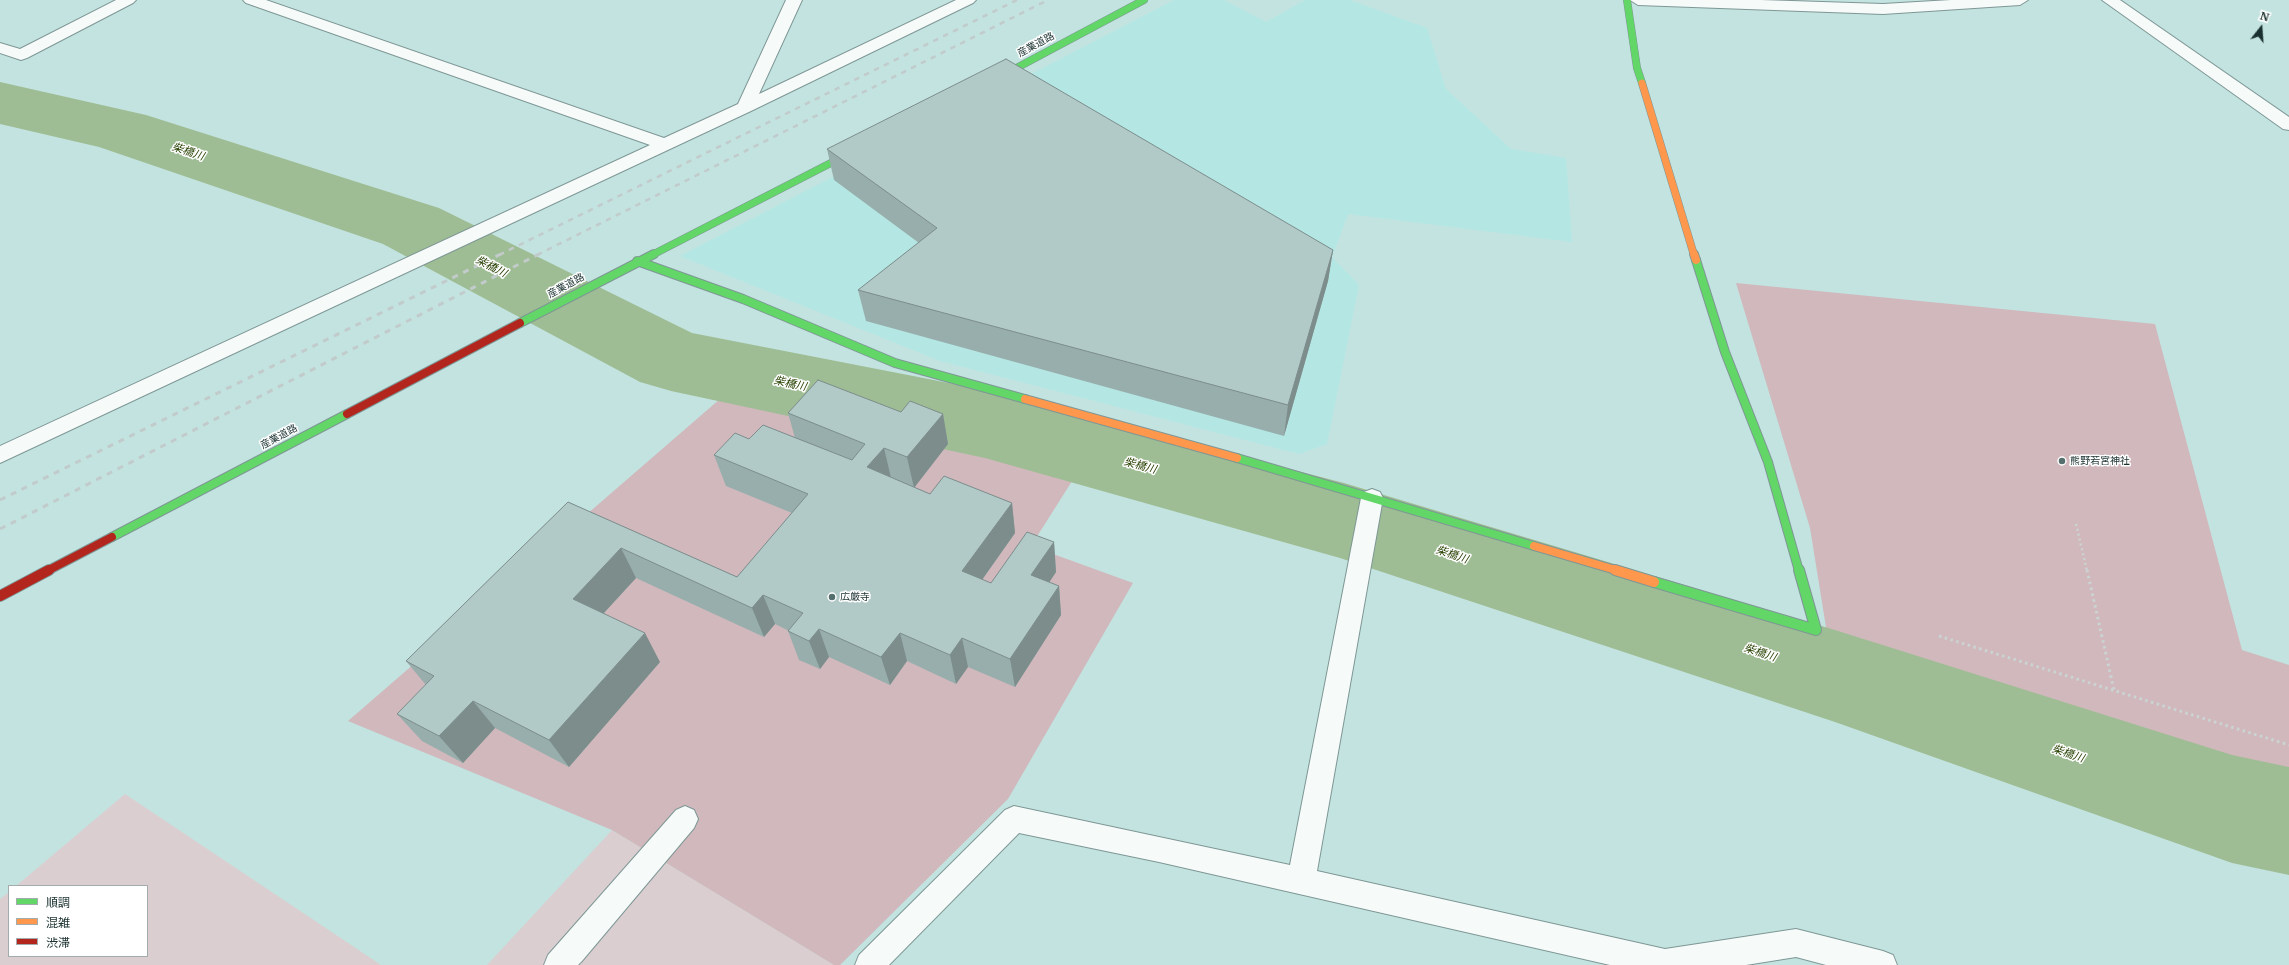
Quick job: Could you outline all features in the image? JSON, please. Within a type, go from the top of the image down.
[{"type":"street","points":[[0,48],[21,55],[128,0]]},
{"type":"street","points":[[251,0],[665,144]]},
{"type":"street","points":[[746,107],[794,0]]},
{"type":"street","points":[[0,454],[746,107],[968,0]]},
{"type":"street","name":"産業道路","points":[[986,83],[1144,0]]},
{"type":"street","points":[[637,261],[743,299],[895,363],[1230,456],[1816,630],[1768,462],[1725,352],[1637,68],[1627,0]]},
{"type":"street","points":[[1638,0],[1883,9],[2020,0]]},
{"type":"street","points":[[2110,0],[2289,125]]},
{"type":"street","name":"産業道路","points":[[0,596],[637,261],[865,145]]},
{"type":"street","points":[[1301,881],[1372,498]]},
{"type":"street","points":[[558,965],[572,952],[685,819]]},
{"type":"street","points":[[869,965],[1014,819],[1301,881],[1665,963],[1796,943],[1883,965]]},
{"type":"path","points":[[2076,524],[2114,690]]},
{"type":"path","points":[[1939,636],[2289,745]]},
{"type":"shaded area","points":[[1174,0],[1224,0],[1266,22],[1305,0],[1350,0],[1427,28],[1446,89],[1511,149],[1566,158],[1572,242],[1348,214],[1332,257],[1359,285],[1327,444],[1299,454],[940,361],[680,256]]},
{"type":"shaded area","points":[[1736,283],[2155,324],[2242,650],[2289,665],[2289,788],[1830,652],[1810,528]]},
{"type":"shaded area","points":[[728,392],[972,426],[1086,459],[1031,546],[1133,583],[1008,799],[840,965],[834,965],[612,830],[348,721]]},
{"type":"shaded area","points":[[125,794],[381,965],[0,965],[0,899],[8,893],[8,957],[148,957],[148,885],[17,885]]},
{"type":"shaded area","points":[[612,830],[834,965],[487,965]]},
{"type":"building","points":[[1006,59],[1333,250],[1288,405],[858,290],[937,228],[827,149]]},
{"type":"building","points":[[818,380],[901,412],[910,401],[943,414],[907,457],[884,448],[867,467],[930,494],[944,476],[1012,503],[962,571],[991,583],[1027,532],[1054,542],[1031,575],[1059,586],[1010,659],[962,638],[950,655],[900,633],[881,657],[819,629],[809,641],[788,631],[803,613],[763,595],[752,608],[621,548],[573,599],[645,633],[549,740],[473,701],[439,736],[397,714],[434,676],[406,661],[568,502],[737,577],[808,494],[714,455],[735,433],[749,439],[763,425],[852,460],[865,444],[788,413]]},
{"type":"waterway","name":"柴橋川","points":[[0,103],[120,130],[411,226],[671,360],[985,424],[1344,521],[1835,676],[2232,809],[2289,821]]},
{"type":"railway","points":[[499,255],[1017,0]]},
{"type":"railway","points":[[539,254],[1048,0]]},
{"type":"railway","points":[[0,500],[501,254]]},
{"type":"railway","points":[[0,529],[539,254]]},
{"type":"traffic: fast","points":[[992,81],[1144,0]]},
{"type":"traffic: fast","points":[[1627,0],[1637,68],[1642,83]]},
{"type":"traffic: fast","points":[[520,323],[858,149]]},
{"type":"traffic: fast","points":[[1654,582],[1816,630],[1768,462],[1725,352],[1696,260]]},
{"type":"traffic: fast","points":[[637,261],[743,299],[895,363],[1025,399]]},
{"type":"traffic: fast","points":[[112,537],[347,414]]},
{"type":"traffic: fast","points":[[1237,458],[1534,546]]},
{"type":"traffic: slow","points":[[1642,83],[1696,260]]},
{"type":"traffic: slow","points":[[1025,399],[1237,458]]},
{"type":"traffic: slow","points":[[1534,546],[1654,582]]},
{"type":"traffic: jam","points":[[347,414],[520,323]]},
{"type":"traffic: jam","points":[[0,596],[112,537]]},
{"type":"place","name":"熊野若宮神社","points":[[2062,461]]},
{"type":"place","name":"広厳寺","points":[[832,597]]}]
